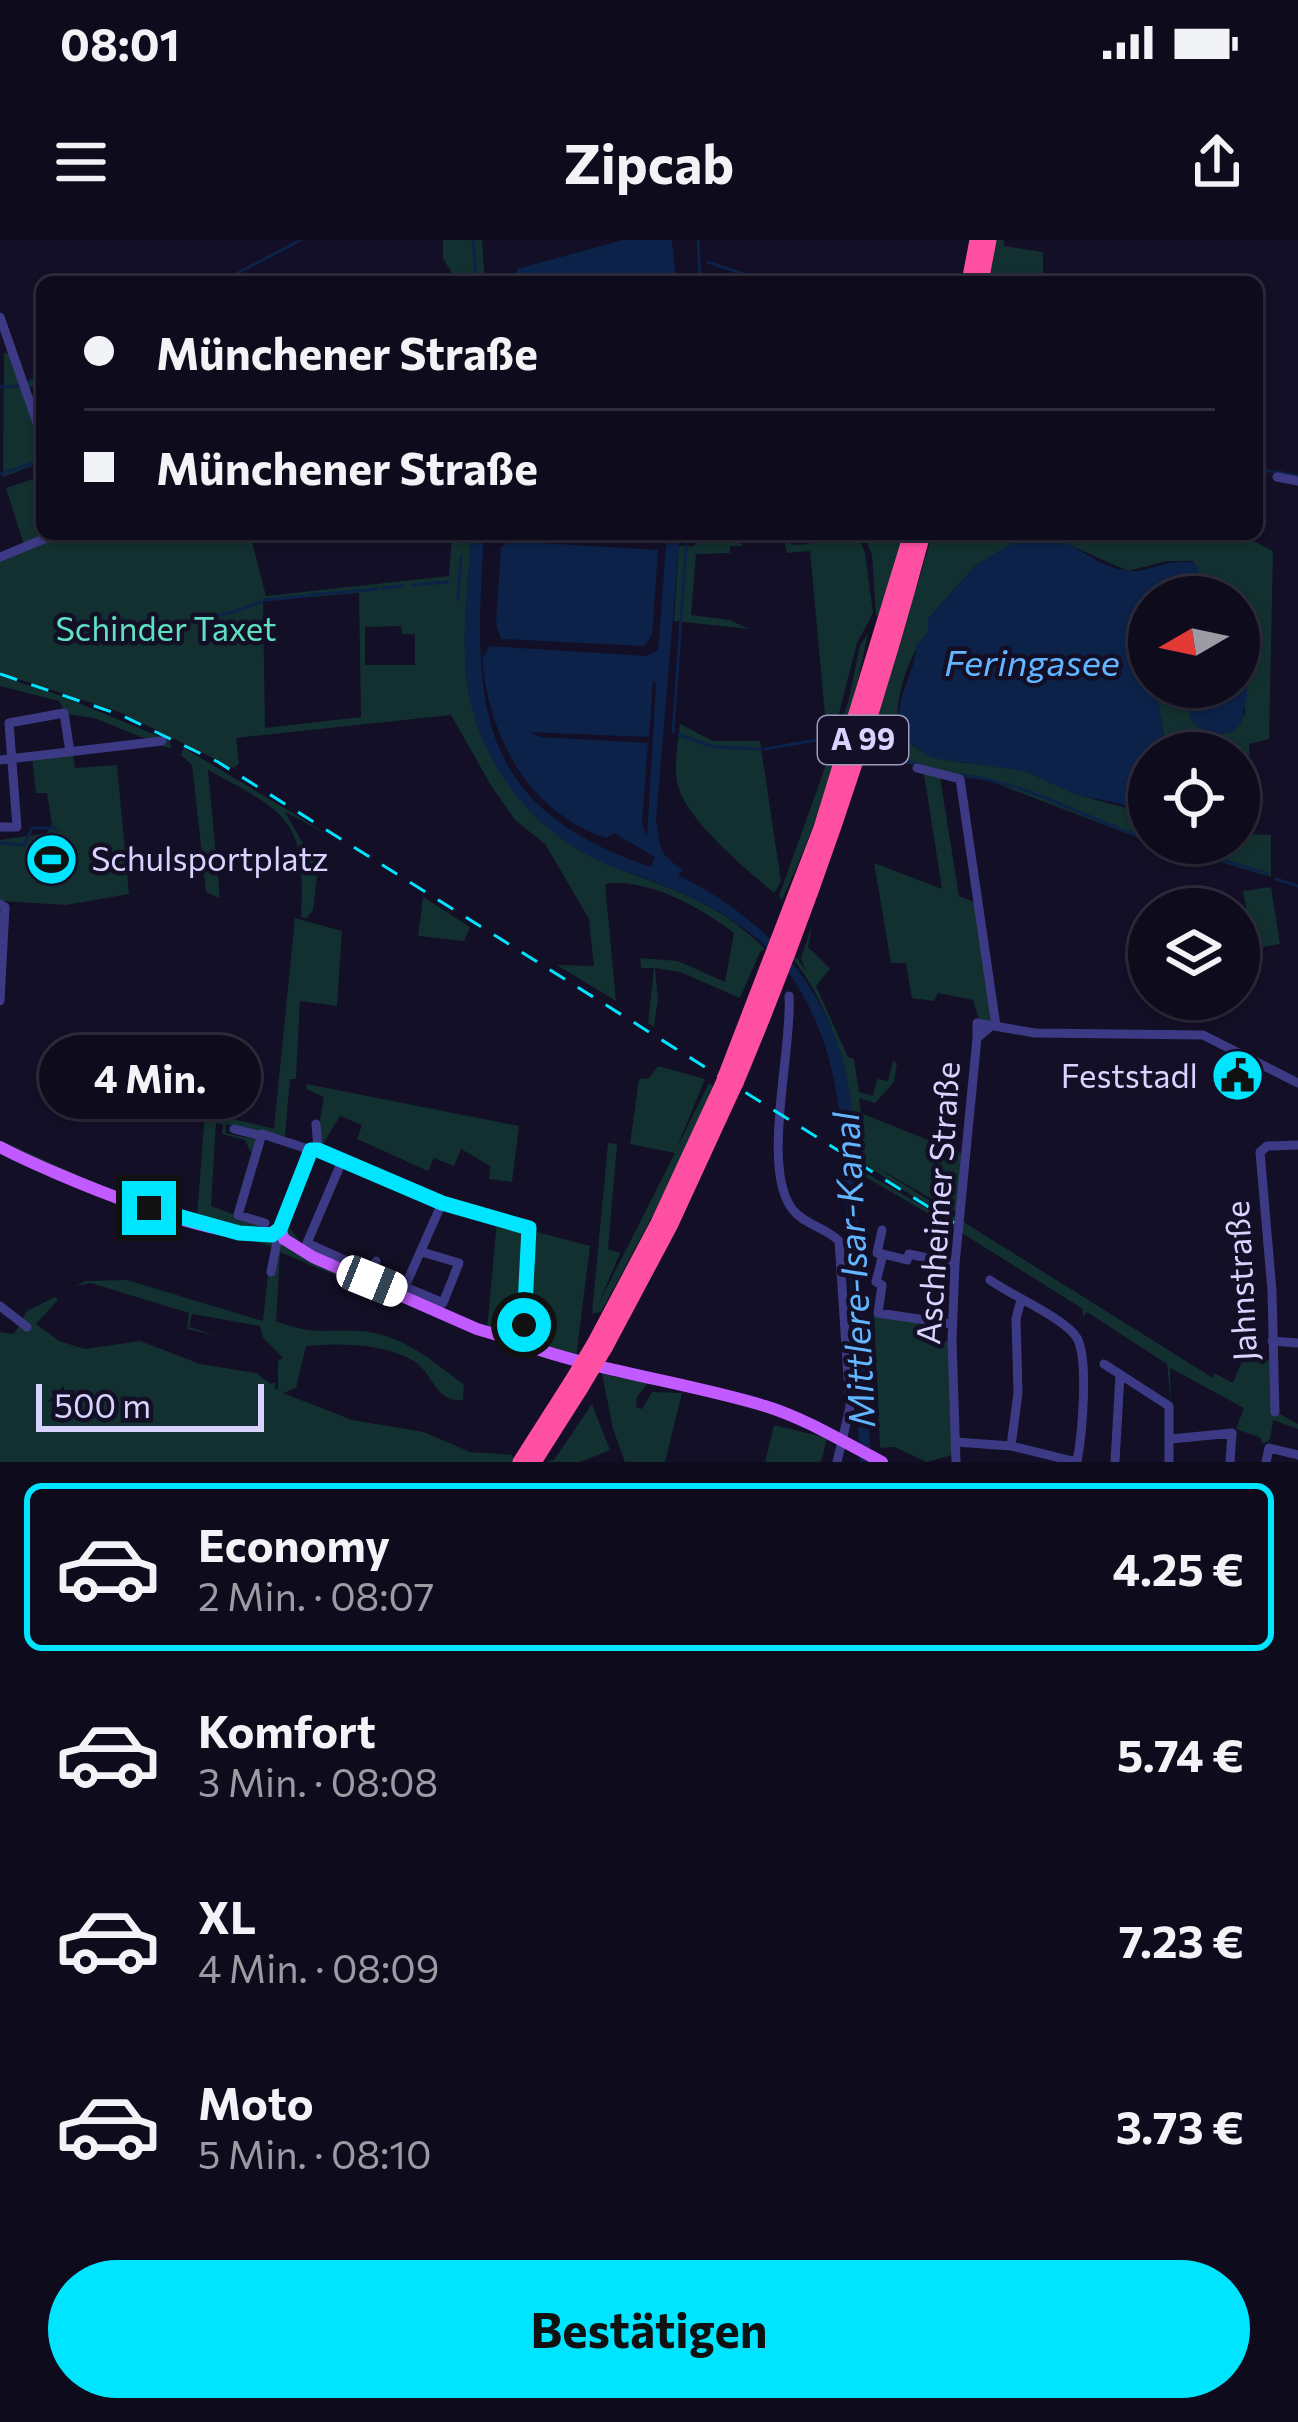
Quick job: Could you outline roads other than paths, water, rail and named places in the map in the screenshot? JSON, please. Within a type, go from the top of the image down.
[{"type":"highway","points":[[970,276],[976,240]]},
{"type":"highway","points":[[982,276],[989,240]]},
{"type":"highway","name":"A 99","points":[[788,938],[908,540]]},
{"type":"highway","name":"A 99","points":[[526,1460],[600,1345],[729,1083],[867,728],[920,540]]},
{"type":"main road","points":[[0,1147],[103,1193],[210,1226],[276,1234],[313,1257],[403,1290],[492,1332],[521,1337],[597,1369],[764,1406],[878,1460]]},
{"type":"street","points":[[0,317],[36,420]]},
{"type":"street","points":[[1277,477],[1298,481]]},
{"type":"street","points":[[0,557],[41,540]]},
{"type":"street","points":[[0,827],[17,827],[14,759],[4,721],[64,713],[70,752]]},
{"type":"street","points":[[0,760],[162,741]]},
{"type":"street","points":[[916,768],[960,779],[993,1027]]},
{"type":"street","points":[[0,793],[17,791]]},
{"type":"street","points":[[0,997],[3,905]]},
{"type":"street","points":[[789,996],[791,1034],[778,1113],[782,1179],[792,1210],[839,1241],[850,1407],[837,1462]]},
{"type":"street","points":[[977,1038],[977,1023],[1035,1033],[1203,1035],[1298,1083]]},
{"type":"street","name":"Aschheimer Straße","points":[[956,1462],[955,1264],[977,1038],[993,1027]]},
{"type":"street","points":[[271,1272],[276,1234],[313,1146],[316,1124]]},
{"type":"street","points":[[234,1129],[313,1146],[442,1203],[529,1228],[521,1337]]},
{"type":"street","points":[[262,1136],[238,1215],[276,1234]]},
{"type":"street","name":"Jahnstraße","points":[[1275,1412],[1262,1149],[1298,1145]]},
{"type":"street","points":[[342,1161],[308,1243],[372,1272],[376,1261]]},
{"type":"street","points":[[422,1252],[459,1263],[443,1303],[403,1290],[442,1203]]},
{"type":"street","points":[[882,1230],[877,1252],[955,1264]]},
{"type":"street","points":[[883,1254],[878,1312],[952,1324]]},
{"type":"street","points":[[956,1442],[1011,1446],[1077,1461],[1083,1421],[1079,1343],[1069,1330],[990,1280]]},
{"type":"street","points":[[1011,1446],[1018,1393],[1016,1319],[1022,1300]]},
{"type":"street","points":[[0,1306],[27,1327]]},
{"type":"street","points":[[1272,1341],[1298,1343]]},
{"type":"street","points":[[1104,1364],[1169,1406],[1169,1462]]},
{"type":"street","points":[[1115,1462],[1120,1374]]},
{"type":"street","points":[[1171,1439],[1233,1433],[1230,1462]]},
{"type":"street","points":[[1266,1462],[1269,1448],[1298,1455]]},
{"type":"water","points":[[623,240],[672,240],[675,276],[516,276],[517,269]]},
{"type":"water","name":"Mittlere-Isar-Kanal","points":[[471,540],[484,540],[480,647],[485,696],[496,740],[516,778],[547,812],[591,842],[651,867],[655,857],[614,833],[606,838],[579,826],[534,791],[517,768],[493,716],[482,659],[490,646],[647,656],[658,650],[667,540],[679,540],[656,819],[660,844],[664,854],[683,870],[678,875],[742,915],[794,965],[814,994],[843,1061],[851,1099],[871,1462],[860,1462],[839,1111],[814,1017],[782,964],[742,927],[695,899],[589,856],[536,817],[495,765],[481,735],[471,704],[465,637]],"holes":[[[653,680],[647,837],[642,823],[648,743],[540,737],[529,732],[649,737]]]},
{"type":"water","name":"Feringasee","points":[[1019,540],[1055,540],[1123,570],[1186,562],[1196,564],[1200,576],[1128,576],[1128,708],[1159,708],[1163,732],[1128,732],[1128,807],[1077,795],[1024,771],[932,758],[901,737],[901,700],[916,645],[928,633],[928,619],[976,565]]},
{"type":"water","points":[[509,541],[658,550],[652,635],[644,646],[501,639],[496,624],[501,548]]},
{"type":"water","points":[[1188,708],[1244,708],[1234,731],[1208,732],[1193,723]]},
{"type":"waterway","points":[[232,276],[301,240]]},
{"type":"waterway","points":[[473,240],[476,276]]},
{"type":"waterway","points":[[698,240],[700,276]]},
{"type":"waterway","points":[[708,262],[749,276]]},
{"type":"waterway","points":[[28,382],[36,378]]},
{"type":"waterway","points":[[0,387],[19,386]]},
{"type":"waterway","points":[[0,474],[36,462]]},
{"type":"waterway","points":[[1263,470],[1275,472]]},
{"type":"waterway","points":[[1278,472],[1298,476]]},
{"type":"waterway","points":[[673,732],[687,540]]},
{"type":"waterway","points":[[458,600],[461,556]]},
{"type":"waterway","points":[[412,585],[448,582]]},
{"type":"waterway","points":[[383,588],[402,586]]},
{"type":"waterway","points":[[335,593],[378,589]]},
{"type":"waterway","points":[[310,595],[331,593]]},
{"type":"waterway","points":[[291,597],[307,596]]},
{"type":"waterway","points":[[263,600],[288,598]]},
{"type":"waterway","points":[[164,626],[260,602]]},
{"type":"waterway","points":[[154,627],[161,626]]},
{"type":"waterway","points":[[679,735],[714,747],[761,749]]},
{"type":"waterway","points":[[765,749],[828,738]]},
{"type":"waterway","points":[[880,754],[902,738]]},
{"type":"waterway","points":[[880,754],[919,765]]},
{"type":"waterway","points":[[962,775],[1034,794],[1128,832]]},
{"type":"waterway","points":[[0,843],[24,845],[32,828],[56,828]]},
{"type":"waterway","points":[[1235,864],[1268,874]]},
{"type":"waterway","points":[[1276,879],[1298,886]]},
{"type":"railway","points":[[0,674],[121,715],[218,762],[954,1223]]},
{"type":"place","name":"Schulsportplatz","points":[[52,859]]},
{"type":"place","name":"Feststadl","points":[[1237,1076]]},
{"type":"park label","name":"Schinder Taxet","points":[[166,629]]}]
